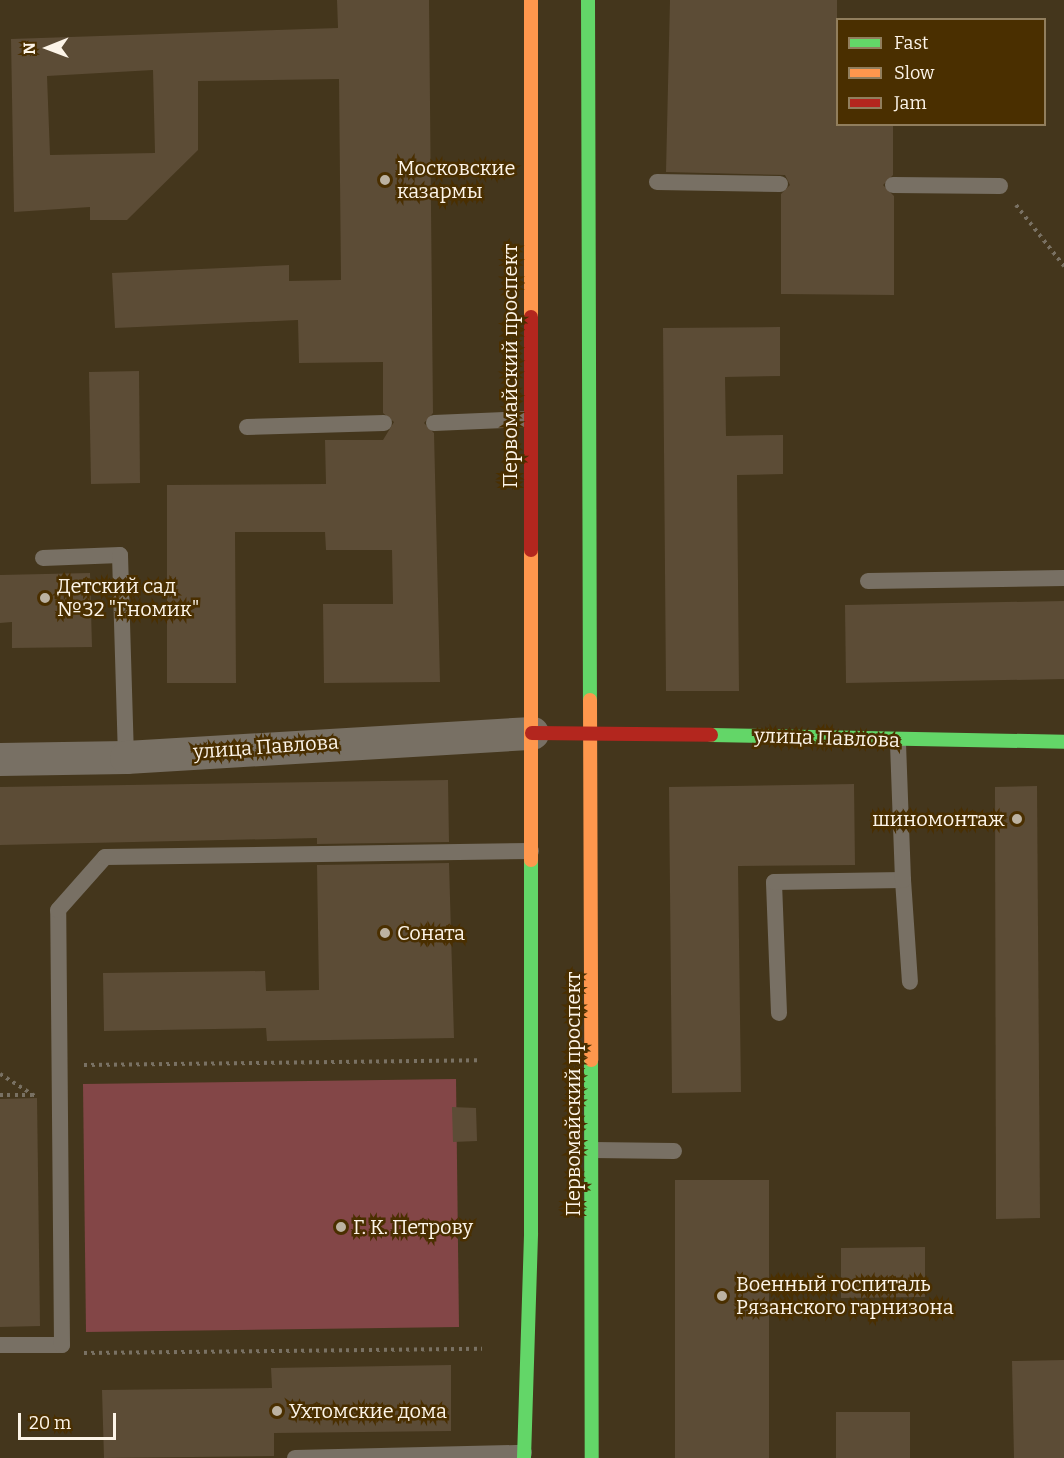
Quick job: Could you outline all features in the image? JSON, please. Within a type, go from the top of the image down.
[{"type":"main road","name":"Первомайский проспект","points":[[524,1456],[531,1233],[532,733],[529,419],[531,0]]},
{"type":"main road","name":"Первомайский проспект","points":[[588,0],[593,1150],[592,1458]]},
{"type":"main road","points":[[532,733],[590,730]]},
{"type":"main road","name":"улица Павлова","points":[[590,730],[898,742],[1064,742]]},
{"type":"street","name":"улица Павлова","points":[[0,759],[126,757],[532,733]]},
{"type":"lane","points":[[657,182],[780,184]]},
{"type":"lane","points":[[893,185],[1000,186]]},
{"type":"lane","points":[[434,423],[529,419]]},
{"type":"lane","points":[[247,427],[384,423]]},
{"type":"lane","points":[[44,558],[120,555],[126,757]]},
{"type":"lane","points":[[868,581],[1064,578]]},
{"type":"lane","points":[[898,742],[903,880],[910,982]]},
{"type":"lane","points":[[0,1345],[62,1345],[58,910],[105,857],[531,851]]},
{"type":"lane","points":[[779,1013],[774,882],[903,880]]},
{"type":"lane","points":[[593,1150],[674,1151]]},
{"type":"lane","points":[[295,1458],[524,1456]]},
{"type":"path","points":[[1000,186],[1064,266]]},
{"type":"path","points":[[60,1065],[479,1060]]},
{"type":"path","points":[[0,1074],[33,1095],[61,1102]]},
{"type":"path","points":[[0,1095],[33,1095],[61,1102]]},
{"type":"path","points":[[62,1345],[92,1356],[482,1349]]},
{"type":"shaded area","points":[[456,1079],[459,1327],[86,1332],[83,1084]]},
{"type":"building","points":[[337,0],[429,0],[433,413],[424,423],[434,433],[440,682],[324,683],[323,604],[393,604],[392,550],[326,550],[325,532],[235,532],[236,683],[167,683],[167,485],[326,484],[325,440],[383,440],[394,422],[383,413],[383,362],[299,363],[298,320],[115,328],[112,273],[289,265],[289,281],[341,280],[339,79],[198,81],[198,150],[127,220],[90,220],[90,207],[14,212],[11,39],[338,28]],"holes":[[[153,70],[155,153],[50,155],[47,76]]]},
{"type":"building","points":[[670,0],[837,0],[836,126],[893,126],[893,175],[883,185],[894,196],[894,295],[781,294],[781,194],[790,185],[785,175],[666,172]]},
{"type":"building","points":[[780,327],[780,376],[725,377],[726,436],[783,435],[783,474],[737,475],[739,691],[666,691],[663,328]]},
{"type":"building","points":[[139,371],[140,483],[91,484],[89,372]]},
{"type":"building","name":"Детский сад №32 \"Гномик\"","points":[[90,573],[92,647],[12,648],[12,622],[0,623],[0,575]]},
{"type":"building","points":[[1064,601],[1064,679],[846,683],[845,605]]},
{"type":"building","points":[[448,780],[449,842],[317,844],[317,838],[0,845],[0,787]]},
{"type":"building","points":[[854,784],[855,865],[738,866],[741,1092],[672,1093],[669,787]]},
{"type":"building","points":[[1037,786],[1040,1218],[996,1219],[995,787]]},
{"type":"building","points":[[449,863],[454,1038],[267,1041],[266,1028],[104,1031],[103,973],[265,971],[266,991],[319,990],[317,865]]},
{"type":"building","points":[[37,1098],[40,1326],[0,1327],[0,1099]]},
{"type":"building","points":[[452,1107],[476,1108],[477,1141],[453,1142]]},
{"type":"building","name":"Военный госпиталь Рязанского гарнизона","points":[[675,1180],[769,1180],[769,1458],[675,1458]]},
{"type":"building","points":[[925,1247],[925,1297],[841,1298],[841,1248]]},
{"type":"building","points":[[1064,1360],[1064,1458],[1014,1458],[1012,1361]]},
{"type":"building","name":"Ухтомские дома","points":[[451,1365],[451,1431],[274,1433],[274,1456],[104,1458],[102,1390],[272,1388],[271,1368]]},
{"type":"building","points":[[836,1412],[910,1412],[910,1458],[836,1458]]},
{"type":"traffic: fast","points":[[588,0],[590,700]]},
{"type":"traffic: fast","points":[[711,735],[1064,742]]},
{"type":"traffic: fast","points":[[524,1458],[531,1233],[531,860]]},
{"type":"traffic: fast","points":[[591,1060],[592,1458]]},
{"type":"traffic: slow","points":[[531,0],[531,317]]},
{"type":"traffic: slow","points":[[531,550],[531,860]]},
{"type":"traffic: slow","points":[[590,700],[591,1060]]},
{"type":"traffic: jam","points":[[531,317],[531,550]]},
{"type":"traffic: jam","points":[[532,733],[711,735]]},
{"type":"place","name":"Московские казармы","points":[[385,180]]},
{"type":"place","name":"Детский сад №32 \"Гномик\"","points":[[45,598]]},
{"type":"place","name":"шиномонтаж","points":[[1017,819]]},
{"type":"place","name":"Соната","points":[[385,933]]},
{"type":"place","name":"Г. К. Петрову","points":[[341,1227]]},
{"type":"place","name":"Военный госпиталь Рязанского гарнизона","points":[[722,1296]]},
{"type":"place","name":"Ухтомские дома","points":[[277,1411]]}]
